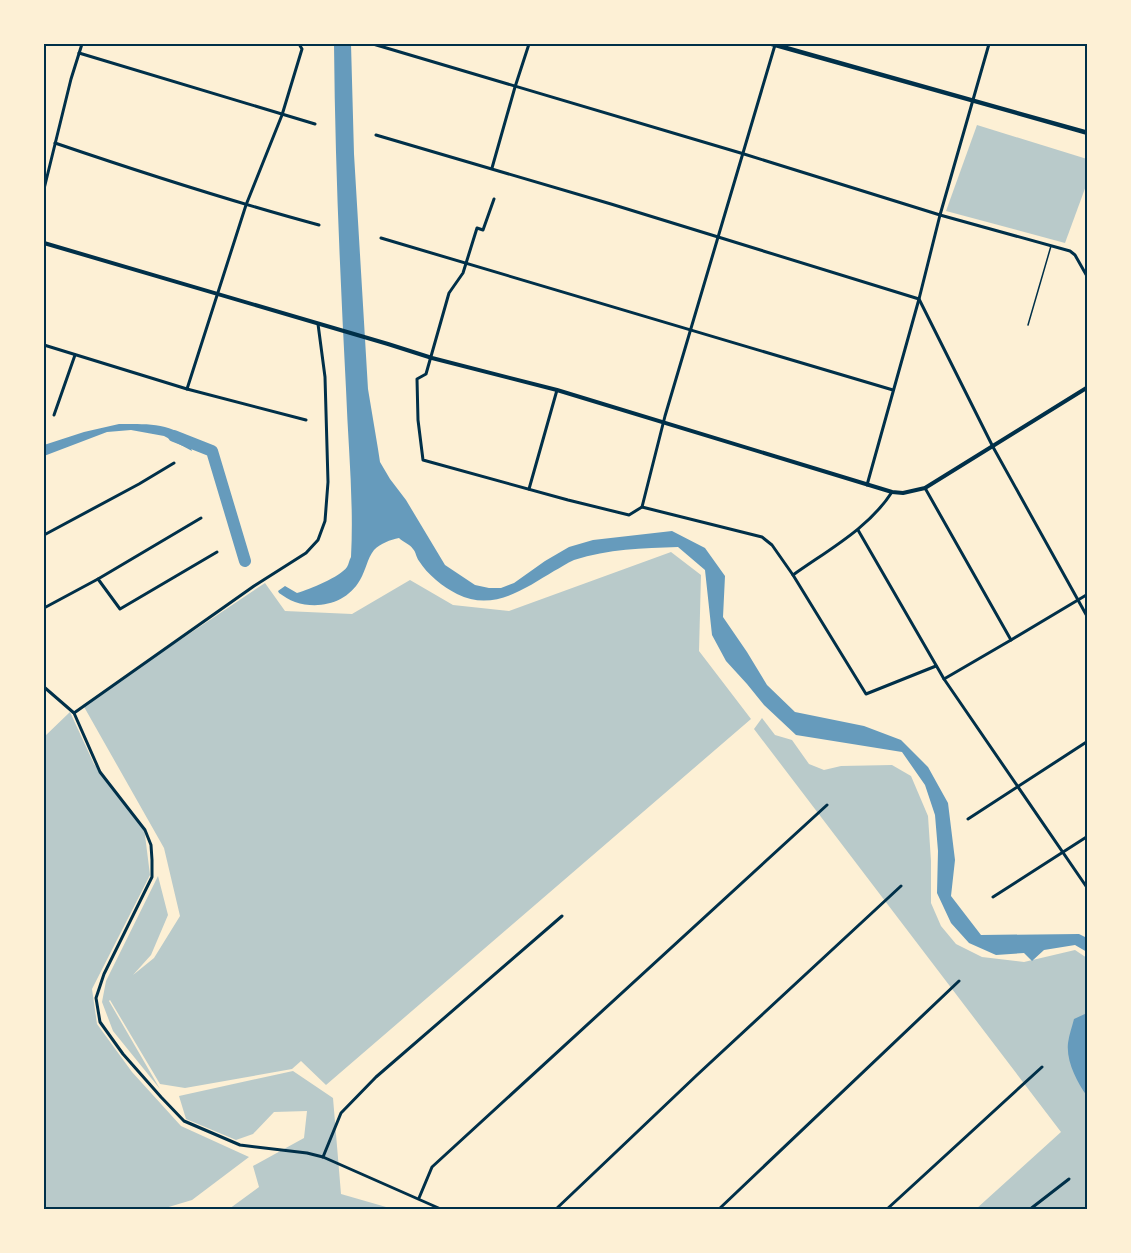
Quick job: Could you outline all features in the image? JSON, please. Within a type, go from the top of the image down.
[{"type":"main road","points":[[774,44],[1088,133]]},
{"type":"street","points":[[44,189],[82,44]]},
{"type":"street","points":[[187,389],[246,205],[282,115],[302,49],[299,44]]},
{"type":"street","points":[[373,44],[744,154],[940,215],[1070,251],[1075,255],[1088,278]]},
{"type":"street","points":[[492,168],[529,44]]},
{"type":"street","points":[[494,199],[483,230],[477,228],[463,273],[449,293],[426,374],[417,379],[418,420],[423,460],[629,515],[642,507],[664,423],[744,154],[774,44]]},
{"type":"street","points":[[867,485],[989,44]]},
{"type":"street","points":[[79,53],[315,124]]},
{"type":"street","points":[[376,135],[492,168],[919,299],[993,447],[1088,618]]},
{"type":"street","points":[[55,143],[147,175],[319,225]]},
{"type":"street","points":[[381,238],[893,390]]},
{"type":"street","points":[[44,243],[432,358],[557,390],[892,492],[903,493],[926,489],[1088,387]]},
{"type":"street","points":[[74,713],[254,586],[306,553],[318,540],[327,507],[328,482],[325,377],[318,324]]},
{"type":"street","points":[[44,345],[187,389],[306,420]]},
{"type":"street","points":[[54,415],[75,355]]},
{"type":"street","points":[[529,489],[557,390]]},
{"type":"street","points":[[44,535],[140,484],[174,463]]},
{"type":"street","points":[[926,489],[1011,640]]},
{"type":"street","points":[[793,574],[858,530],[883,507],[892,492]]},
{"type":"street","points":[[642,507],[762,537],[772,545],[793,574],[866,694],[936,666]]},
{"type":"street","points":[[44,608],[201,518]]},
{"type":"street","points":[[858,530],[944,679],[1088,889]]},
{"type":"street","points":[[98,579],[120,609],[217,552]]},
{"type":"street","points":[[944,679],[1088,594]]},
{"type":"street","points":[[44,687],[74,713],[100,772],[146,830],[151,845],[152,877],[104,974],[96,998],[100,1022],[123,1054],[184,1120],[240,1145],[323,1157],[443,1209]]},
{"type":"street","points":[[968,819],[1088,741]]},
{"type":"street","points":[[419,1198],[432,1167],[827,805]]},
{"type":"street","points":[[993,897],[1088,836]]},
{"type":"street","points":[[555,1209],[901,886]]},
{"type":"street","points":[[323,1157],[341,1113],[376,1077],[562,916]]},
{"type":"street","points":[[718,1209],[959,981]]},
{"type":"street","points":[[885,1209],[1042,1066]]},
{"type":"street","points":[[1029,1209],[1069,1179]]},
{"type":"lane","points":[[1028,325],[1052,246]]},
{"type":"shaded area","points":[[977,125],[1087,159],[1087,183],[1065,243],[946,211]]},
{"type":"shaded area","points":[[671,552],[701,575],[699,651],[751,719],[326,1085],[301,1061],[292,1069],[185,1088],[160,1084],[110,1000],[160,1089],[113,1031],[102,1002],[106,981],[158,876],[168,915],[151,955],[133,975],[154,958],[180,916],[164,848],[83,705],[265,583],[285,611],[352,614],[410,580],[453,605],[509,611]]},
{"type":"shaded area","points":[[70,712],[94,764],[144,827],[150,875],[92,989],[97,1024],[132,1072],[181,1126],[249,1157],[192,1200],[162,1209],[44,1210],[44,737]]},
{"type":"shaded area","points":[[762,718],[775,735],[792,740],[809,764],[824,770],[841,766],[892,765],[911,776],[928,816],[931,903],[941,926],[956,944],[982,957],[1024,962],[1075,950],[1087,958],[1087,1209],[976,1209],[1061,1132],[754,729]]},
{"type":"shaded area","points":[[293,1071],[333,1098],[341,1194],[393,1209],[229,1209],[259,1187],[253,1166],[304,1138],[307,1111],[274,1112],[253,1134],[236,1140],[186,1119],[179,1096]]},
{"type":"water","points":[[334,44],[351,44],[354,154],[368,389],[380,462],[445,565],[475,585],[501,588],[514,583],[569,547],[593,540],[672,531],[705,548],[725,576],[723,617],[767,685],[795,712],[864,726],[901,740],[928,767],[948,803],[955,860],[951,896],[981,935],[1079,934],[1087,938],[1087,952],[1075,945],[1044,950],[1032,961],[1024,953],[996,955],[969,943],[951,923],[937,893],[938,851],[935,815],[925,785],[902,752],[796,735],[764,705],[726,661],[712,635],[705,570],[678,547],[626,550],[587,556],[571,561],[520,591],[483,601],[457,594],[441,584],[422,566],[412,547],[399,538],[386,542],[374,550],[354,588],[332,603],[304,604],[279,593],[278,591],[285,586],[297,593],[338,575],[348,566],[351,557],[351,494],[338,216]]},
{"type":"water","points":[[119,424],[162,426],[172,429],[188,441],[192,451],[164,436],[131,430],[107,432],[44,456],[44,445]]},
{"type":"water","points":[[1087,1013],[1087,1096],[1073,1071],[1068,1040],[1074,1019]]},
{"type":"waterway","points":[[174,436],[212,451],[245,561]]}]
